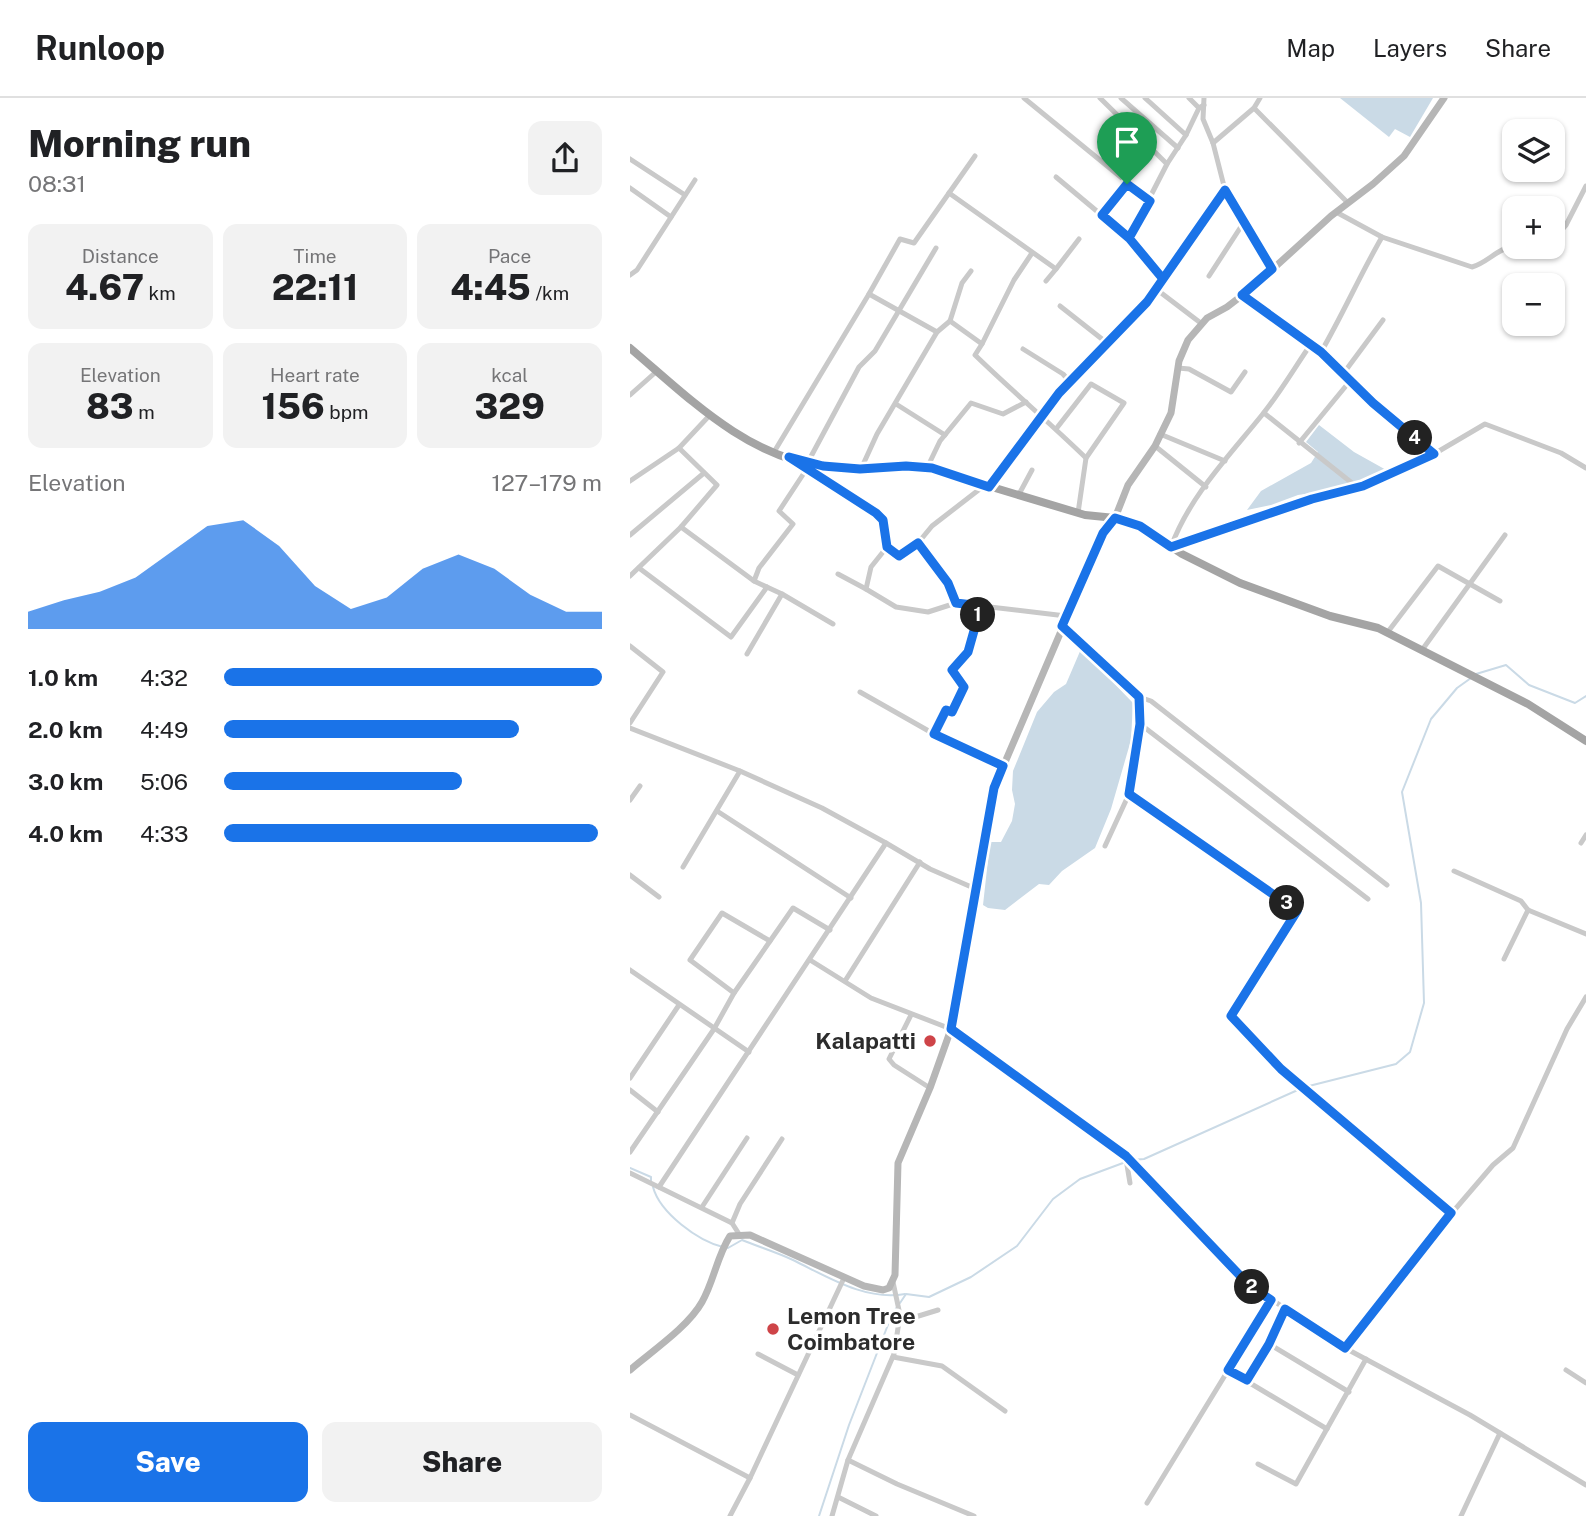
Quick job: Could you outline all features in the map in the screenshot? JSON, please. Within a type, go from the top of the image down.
[{"type":"main road","points":[[630,1370],[686,1321],[702,1302],[730,1236],[750,1235],[842,1282],[883,1290],[893,1286],[898,1163],[930,1088],[951,1029],[994,788],[1103,533],[1115,518],[1128,485],[1154,446],[1171,413],[1178,368],[1188,340],[1207,318],[1242,295],[1404,156],[1444,98]]},
{"type":"main road","points":[[630,348],[709,416],[743,438],[807,466],[860,469],[906,466],[927,468],[1078,513],[1115,518],[1140,526],[1171,547],[1240,583],[1329,616],[1378,628],[1528,704],[1586,741]]},
{"type":"street","points":[[1024,98],[1150,201]]},
{"type":"street","points":[[1100,98],[1167,164]]},
{"type":"street","points":[[1121,98],[1178,148]]},
{"type":"street","points":[[1145,98],[1186,135]]},
{"type":"street","points":[[1189,98],[1202,104]]},
{"type":"street","points":[[1213,143],[1254,108],[1260,98]]},
{"type":"street","points":[[1129,238],[1202,104]]},
{"type":"street","points":[[1202,104],[1202,119],[1213,143],[1225,190],[1272,269]]},
{"type":"street","points":[[1254,108],[1348,203]]},
{"type":"street","points":[[774,452],[900,239],[914,243],[975,156]]},
{"type":"street","points":[[630,159],[685,195]]},
{"type":"street","points":[[1056,177],[1129,238],[1163,279]]},
{"type":"street","points":[[630,275],[638,270],[695,180]]},
{"type":"street","points":[[1102,215],[1127,184]]},
{"type":"street","points":[[1565,226],[1586,186]]},
{"type":"street","points":[[630,188],[671,217]]},
{"type":"street","points":[[807,466],[876,513],[883,520],[887,547],[899,556],[918,543],[932,526],[987,486],[1070,382],[1147,302],[1225,190]]},
{"type":"street","points":[[949,193],[1056,269]]},
{"type":"street","points":[[1336,212],[1382,237],[1472,267],[1502,250]]},
{"type":"street","points":[[1209,276],[1244,222]]},
{"type":"street","points":[[1321,352],[1382,237]]},
{"type":"street","points":[[1046,281],[1079,239]]},
{"type":"street","points":[[754,581],[759,568],[793,524],[779,511],[807,466],[859,367],[875,351],[936,248]]},
{"type":"street","points":[[1032,253],[1014,279],[975,355],[1086,458]]},
{"type":"street","points":[[860,469],[937,332],[950,321],[962,283],[971,271]]},
{"type":"street","points":[[1156,289],[1202,324]]},
{"type":"street","points":[[869,294],[937,332]]},
{"type":"street","points":[[1242,295],[1321,352],[1434,454]]},
{"type":"street","points":[[1060,306],[1107,343]]},
{"type":"street","points":[[1343,374],[1383,320]]},
{"type":"street","points":[[950,321],[982,344]]},
{"type":"street","points":[[1171,547],[1180,523],[1264,413],[1311,344]]},
{"type":"street","points":[[1023,349],[1063,374],[1070,382]]},
{"type":"street","points":[[1178,368],[1189,369],[1231,392],[1245,372]]},
{"type":"street","points":[[630,395],[657,371]]},
{"type":"street","points":[[1299,443],[1350,381]]},
{"type":"street","points":[[1056,429],[1091,384],[1124,403],[1086,458],[1078,513]]},
{"type":"street","points":[[927,468],[945,435],[971,403],[1003,414],[1026,402]]},
{"type":"street","points":[[895,404],[945,435]]},
{"type":"street","points":[[1264,413],[1357,487]]},
{"type":"street","points":[[630,481],[679,448],[709,416]]},
{"type":"street","points":[[1171,547],[1312,499],[1357,487],[1434,454],[1485,424],[1561,453],[1586,468]]},
{"type":"street","points":[[1160,434],[1225,461]]},
{"type":"street","points":[[1154,446],[1206,487]]},
{"type":"street","points":[[630,576],[681,527],[717,485],[679,448]]},
{"type":"street","points":[[1018,496],[1032,470]]},
{"type":"street","points":[[630,535],[704,473]]},
{"type":"street","points":[[681,527],[754,581],[833,624]]},
{"type":"street","points":[[1422,650],[1505,535]]},
{"type":"street","points":[[918,543],[948,583],[956,603]]},
{"type":"street","points":[[866,589],[871,567],[887,547]]},
{"type":"street","points":[[1387,633],[1438,566],[1500,601]]},
{"type":"street","points":[[639,568],[731,637],[767,587]]},
{"type":"street","points":[[838,574],[896,607],[928,612],[956,603],[1066,617]]},
{"type":"street","points":[[747,654],[782,594]]},
{"type":"street","points":[[934,734],[946,710],[952,712],[964,687],[952,670],[968,652],[981,606]]},
{"type":"street","points":[[1062,626],[1139,697],[1151,701],[1387,885]]},
{"type":"street","points":[[630,646],[663,672],[630,725],[822,808],[920,862],[976,889]]},
{"type":"street","points":[[860,692],[934,734],[1003,766]]},
{"type":"street","points":[[1105,846],[1129,794],[1140,724],[1139,697]]},
{"type":"street","points":[[1140,724],[1368,899]]},
{"type":"street","points":[[683,867],[740,771]]},
{"type":"street","points":[[630,800],[640,786]]},
{"type":"street","points":[[1129,794],[1297,911],[1231,1016],[1291,1078],[1451,1213]]},
{"type":"street","points":[[717,811],[851,898]]},
{"type":"street","points":[[1581,843],[1586,835]]},
{"type":"street","points":[[654,1185],[749,1052],[886,843]]},
{"type":"street","points":[[845,981],[920,862]]},
{"type":"street","points":[[1454,871],[1521,901],[1528,910],[1586,934]]},
{"type":"street","points":[[630,875],[659,897]]},
{"type":"street","points":[[630,1153],[793,908],[830,930]]},
{"type":"street","points":[[1504,960],[1528,910]]},
{"type":"street","points":[[734,993],[690,960],[722,913],[770,941]]},
{"type":"street","points":[[810,960],[871,998],[951,1029],[1126,1157],[1248,1284],[1271,1300],[1345,1348],[1500,1433],[1584,1483],[1586,1476]]},
{"type":"street","points":[[630,970],[749,1052]]},
{"type":"street","points":[[1345,1348],[1451,1213],[1493,1165],[1513,1148],[1567,1028],[1586,997]]},
{"type":"street","points":[[630,1078],[679,1005]]},
{"type":"street","points":[[911,1015],[889,1059],[930,1088]]},
{"type":"street","points":[[630,1090],[658,1112]]},
{"type":"street","points":[[702,1207],[747,1138]]},
{"type":"street","points":[[732,1223],[745,1196],[782,1139]]},
{"type":"street","points":[[1126,1157],[1130,1184]]},
{"type":"street","points":[[630,1173],[732,1223],[739,1234]]},
{"type":"street","points":[[730,1516],[842,1282]]},
{"type":"street","points":[[832,1516],[848,1460],[893,1357],[899,1318],[893,1286]]},
{"type":"street","points":[[1147,1503],[1271,1300]]},
{"type":"street","points":[[1247,1380],[1269,1344],[1285,1309]]},
{"type":"street","points":[[899,1318],[938,1310]]},
{"type":"street","points":[[1269,1344],[1349,1392]]},
{"type":"street","points":[[758,1354],[798,1375]]},
{"type":"street","points":[[893,1357],[942,1366],[1005,1411]]},
{"type":"street","points":[[1258,1464],[1296,1484],[1366,1359]]},
{"type":"street","points":[[1228,1370],[1327,1429]]},
{"type":"street","points":[[1566,1370],[1586,1383]]},
{"type":"street","points":[[630,1415],[750,1478]]},
{"type":"street","points":[[1461,1516],[1500,1433]]},
{"type":"street","points":[[848,1460],[974,1516]]},
{"type":"street","points":[[838,1497],[876,1516]]},
{"type":"water","points":[[1340,98],[1433,98],[1410,137],[1395,129],[1389,137]]},
{"type":"water","points":[[1319,425],[1354,452],[1388,471],[1338,489],[1298,495],[1247,510],[1261,491],[1311,463],[1318,452],[1306,442]]},
{"type":"water","points":[[1081,649],[1133,703],[1131,740],[1111,809],[1095,848],[1062,871],[1049,885],[1039,884],[1005,910],[988,908],[983,905],[990,842],[1001,842],[1012,821],[1015,804],[1012,790],[1013,771],[1037,712],[1054,692],[1066,684]]},
{"type":"waterway","points":[[1476,674],[1506,665],[1529,685],[1575,703],[1586,696]]},
{"type":"waterway","points":[[1305,1087],[1396,1064],[1410,1052],[1424,1003],[1421,903],[1402,792],[1431,719],[1457,688],[1471,678]]},
{"type":"waterway","points":[[1132,1160],[1144,1159],[1300,1089]]},
{"type":"waterway","points":[[900,1303],[906,1294],[929,1297],[971,1277],[1017,1246],[1053,1199],[1080,1179],[1123,1163]]},
{"type":"waterway","points":[[630,1168],[651,1177],[651,1182]]},
{"type":"waterway","points":[[653,1187],[663,1206],[681,1224],[702,1239],[723,1247]]},
{"type":"waterway","points":[[728,1248],[742,1240],[787,1257],[861,1291],[905,1294]]},
{"type":"waterway","points":[[819,1516],[849,1425],[897,1307]]},
{"type":"place","name":"Kalapatti","points":[[930,1041]]},
{"type":"place","name":"Lemon Tree Coimbatore","points":[[773,1329]]},
{"type":"route","points":[[1127,184],[1102,215],[1129,238],[1163,279],[1225,190],[1272,269],[1242,295],[1321,352],[1373,403],[1434,454],[1363,486],[1312,499],[1171,547],[1140,526],[1115,518],[1103,533],[1062,626],[1139,697],[1140,724],[1129,794],[1297,911],[1231,1016],[1281,1069],[1451,1213],[1345,1348],[1285,1309],[1269,1344],[1247,1380],[1228,1370],[1271,1300],[1248,1284],[1126,1156],[951,1029],[994,788],[1003,766],[934,734],[946,710],[952,712],[964,687],[952,670],[968,652],[981,606],[956,603],[948,583],[918,543],[899,556],[887,547],[883,520],[876,513],[789,457],[823,466],[860,469],[906,466],[932,468],[989,487],[1059,393],[1147,302],[1163,279],[1129,238],[1150,201],[1127,184]]}]
